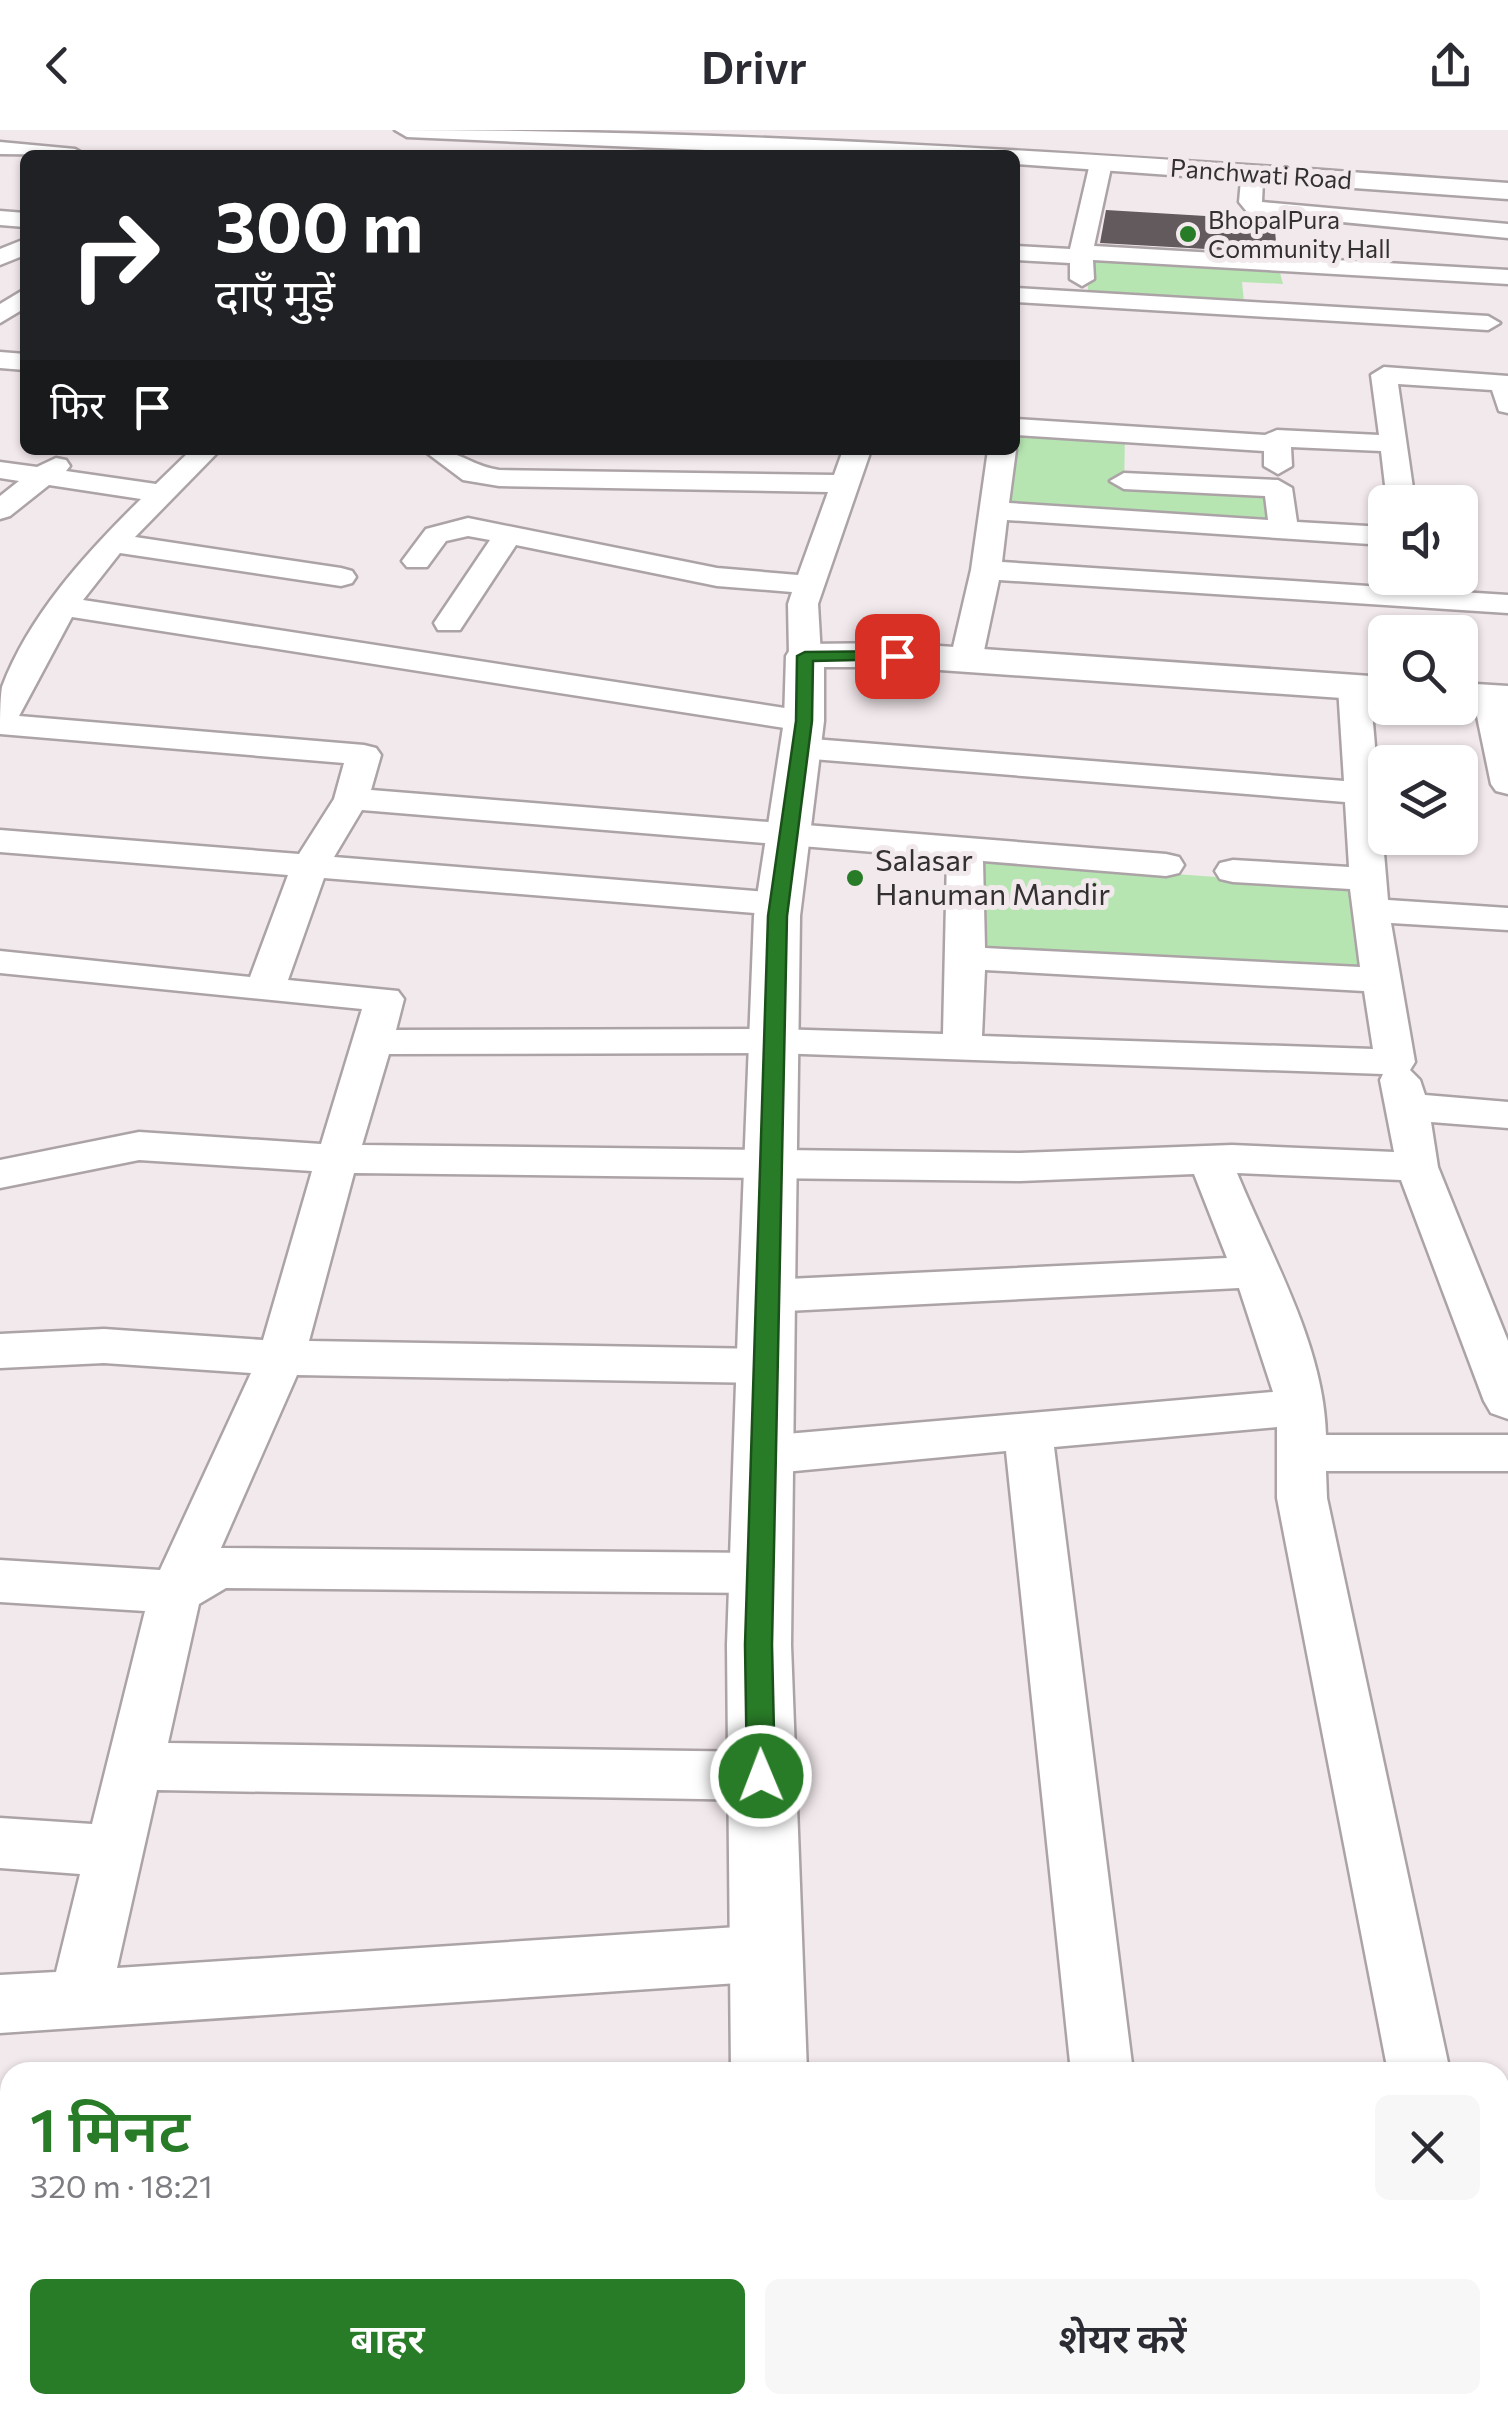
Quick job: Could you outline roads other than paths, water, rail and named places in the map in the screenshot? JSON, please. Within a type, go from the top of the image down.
[{"type":"street","points":[[71,150],[90,130]]},
{"type":"street","points":[[406,130],[712,150]]},
{"type":"street","name":"Panchwati Road","points":[[1020,157],[1252,180],[1508,194]]},
{"type":"street","name":"Panchwati Road","points":[[1020,164],[1100,166],[1508,194]]},
{"type":"street","points":[[1083,296],[1081,254],[1100,166]]},
{"type":"street","points":[[1252,180],[1253,206],[1309,239],[1375,269],[1508,277]]},
{"type":"street","points":[[1020,254],[1508,231]]},
{"type":"street","points":[[1441,273],[1431,242],[1508,243]]},
{"type":"street","points":[[1375,269],[1399,485]]},
{"type":"street","points":[[1020,295],[1083,296],[1386,346],[1506,390],[1498,324],[1386,346]]},
{"type":"street","points":[[0,316],[20,300]]},
{"type":"street","points":[[1020,428],[1277,444]]},
{"type":"street","points":[[1284,530],[1277,438],[1394,444]]},
{"type":"street","points":[[0,510],[71,455]]},
{"type":"street","points":[[201,455],[113,543],[62,606],[0,722],[364,755],[351,799],[310,866],[265,990]]},
{"type":"street","points":[[444,455],[473,474],[498,478],[845,484]]},
{"type":"street","points":[[727,482],[740,455]]},
{"type":"street","points":[[769,2062],[761,1776],[761,1573],[779,904],[802,734],[803,604],[855,455]]},
{"type":"street","points":[[966,660],[986,570],[1001,455]]},
{"type":"street","points":[[0,470],[164,494]]},
{"type":"street","points":[[1124,481],[1278,488]]},
{"type":"street","points":[[994,512],[1368,535]]},
{"type":"street","points":[[417,562],[436,536],[447,530],[468,528],[716,577],[812,584]]},
{"type":"street","points":[[449,624],[509,534]]},
{"type":"street","points":[[113,543],[341,577]]},
{"type":"street","points":[[986,570],[1368,586]]},
{"type":"street","points":[[1455,595],[1508,604]]},
{"type":"street","points":[[62,606],[802,734],[1362,793]]},
{"type":"street","points":[[805,656],[966,660],[1368,688]]},
{"type":"street","points":[[1486,696],[1508,784]]},
{"type":"street","points":[[1368,714],[1362,793],[1369,894],[1395,1062],[1408,1107],[1417,1167],[1508,1401]]},
{"type":"street","points":[[351,799],[1166,866]]},
{"type":"street","points":[[4,849],[310,866],[779,904]]},
{"type":"street","points":[[962,1047],[966,849]]},
{"type":"street","points":[[1232,871],[1508,920]]},
{"type":"street","points":[[966,958],[1382,980]]},
{"type":"street","points":[[0,962],[384,999],[281,1358],[176,1592],[79,2000]]},
{"type":"street","points":[[374,1042],[774,1041],[1395,1062]]},
{"type":"street","points":[[1408,1107],[1508,1116]]},
{"type":"street","points":[[0,1174],[139,1146],[337,1158],[1020,1168],[1210,1160],[1417,1167]]},
{"type":"street","points":[[1210,1160],[1283,1342],[1301,1430],[1302,1498],[1417,2062]]},
{"type":"street","points":[[767,1296],[1255,1272]]},
{"type":"street","points":[[0,1351],[104,1346],[281,1358],[766,1366]]},
{"type":"street","points":[[764,1455],[1028,1432],[1301,1430],[1508,1453]]},
{"type":"street","points":[[1028,1432],[1101,2062]]},
{"type":"street","points":[[0,1581],[176,1592],[218,1568],[761,1573]]},
{"type":"street","points":[[135,1766],[761,1776]]},
{"type":"street","points":[[0,1843],[115,1851]]},
{"type":"street","points":[[0,2004],[766,1953]]},
{"type":"place","name":"BhopalPura Community Hall","points":[[1188,234]]},
{"type":"place","name":"Salasar Hanuman Mandir","points":[[855,878]]}]
